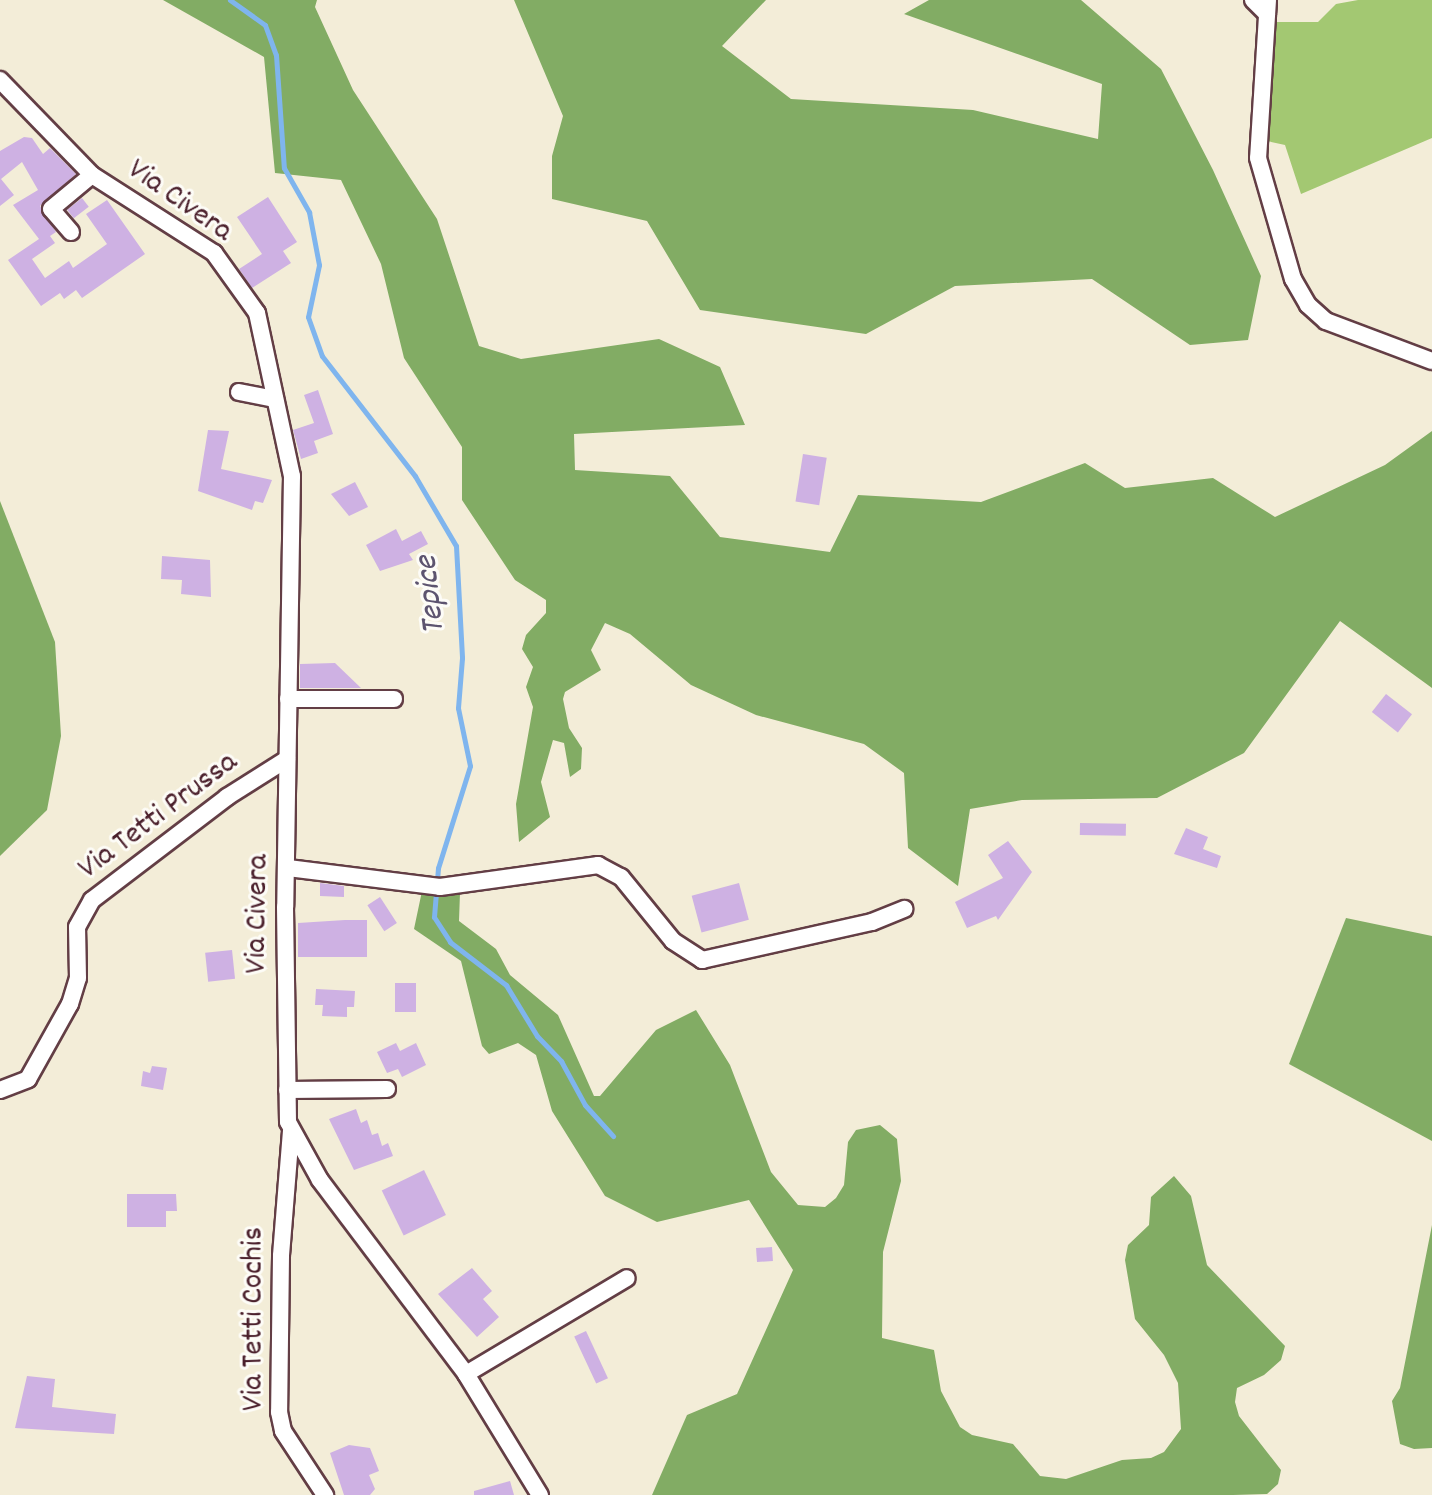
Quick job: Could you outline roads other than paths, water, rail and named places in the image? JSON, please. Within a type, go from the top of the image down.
[{"type":"street","points":[[1253,0],[1267,7],[1258,158],[1293,279],[1308,305],[1326,321],[1432,361]]},
{"type":"street","name":"Via Civera","points":[[0,80],[92,175],[214,253],[257,313],[292,476],[287,759],[287,1090],[291,1131],[320,1180],[466,1374],[540,1495]]},
{"type":"street","points":[[71,232],[51,209],[92,175]]},
{"type":"street","points":[[239,392],[275,399]]},
{"type":"street","points":[[288,699],[394,699]]},
{"type":"street","name":"Via Tetti Prussa","points":[[0,1090],[28,1079],[70,1004],[78,978],[77,927],[92,900],[227,797],[287,759]]},
{"type":"street","points":[[288,868],[436,887],[598,865],[621,877],[673,941],[702,960],[872,922],[905,909]]},
{"type":"street","points":[[287,1090],[387,1089]]},
{"type":"street","name":"Via Tetti Cochis","points":[[291,1131],[281,1256],[279,1412],[283,1431],[325,1495]]},
{"type":"street","points":[[466,1374],[627,1278]]},
{"type":"waterway","name":"Tepice","points":[[230,0],[265,25],[276,55],[284,168],[309,212],[319,265],[308,317],[322,356],[415,476],[456,546],[462,658],[458,708],[470,766],[438,868],[434,917],[450,942],[506,985],[537,1036],[561,1061],[585,1105],[613,1136]]}]
